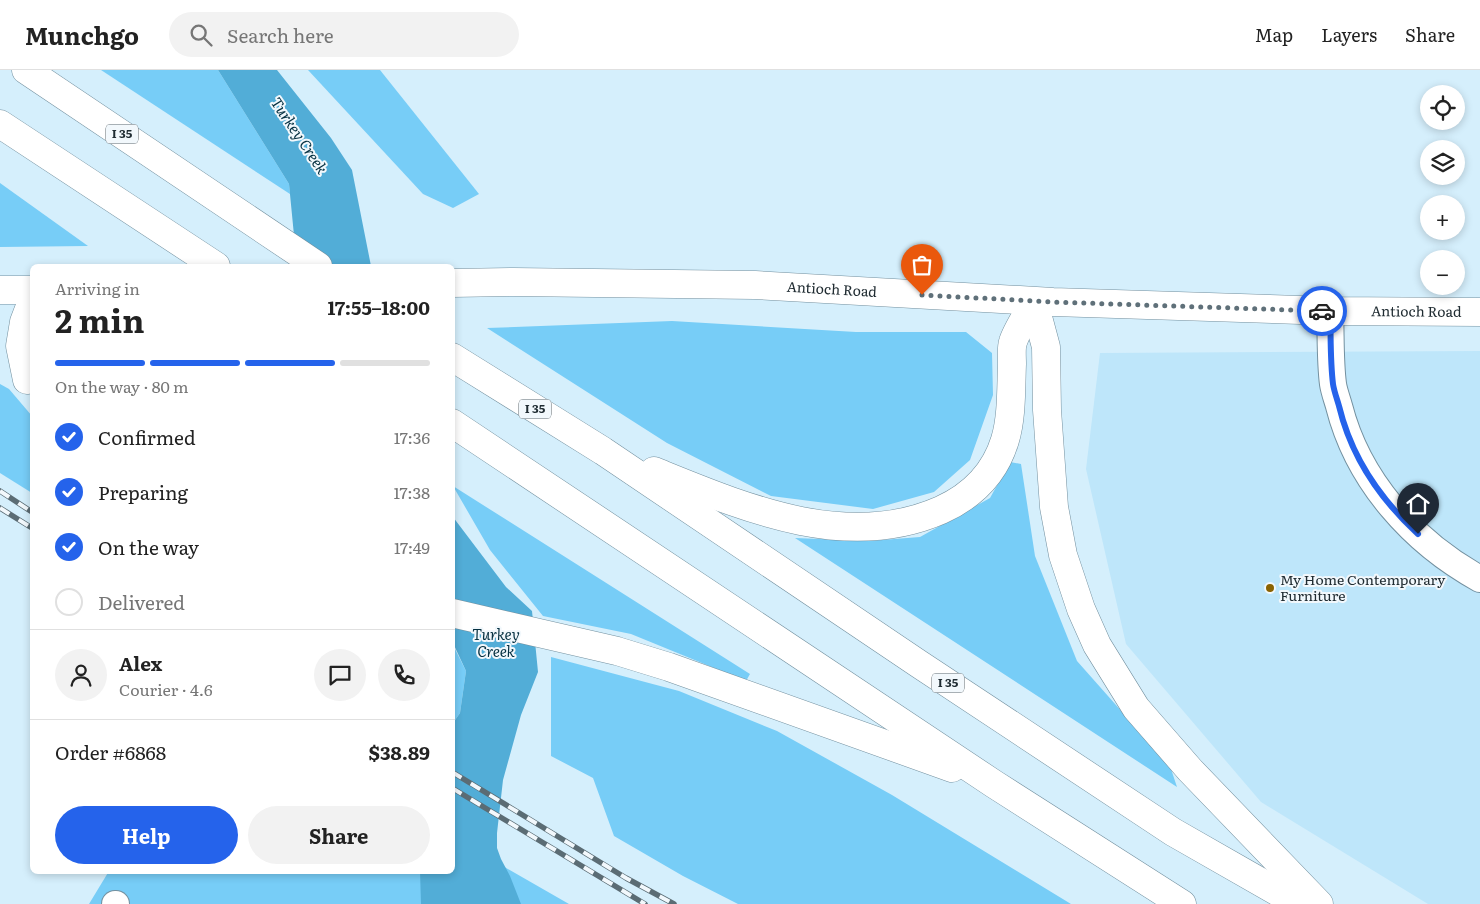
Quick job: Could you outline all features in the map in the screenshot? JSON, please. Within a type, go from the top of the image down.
[{"type":"main road","name":"I 35","points":[[26,70],[315,264]]},
{"type":"main road","points":[[0,124],[213,264]]},
{"type":"main road","name":"Antioch Road","points":[[455,283],[755,285],[1034,302],[1330,311],[1480,312]]},
{"type":"main road","points":[[0,290],[30,290]]},
{"type":"main road","points":[[603,450],[749,508],[793,520],[865,527],[898,523],[924,517],[955,504],[977,487],[993,466],[1005,440],[1010,410],[1013,342],[1034,302]]},
{"type":"main road","points":[[1034,302],[1046,346],[1047,410],[1054,506],[1063,555],[1081,609],[1097,645],[1136,708],[1190,770],[1319,904]]},
{"type":"main road","points":[[30,306],[24,322],[20,346],[30,383]]},
{"type":"main road","points":[[0,350],[30,383]]},
{"type":"main road","name":"I 35","points":[[460,363],[603,450],[919,664],[1172,832],[1299,904]]},
{"type":"main road","points":[[455,426],[994,784],[1182,904]]},
{"type":"main road","points":[[455,614],[617,651],[669,667],[994,784]]},
{"type":"street","points":[[1330,311],[1333,384],[1342,419],[1358,458],[1372,481],[1397,514],[1435,549],[1480,580]]},
{"type":"shaded area","points":[[101,70],[218,70],[289,184],[290,194]]},
{"type":"shaded area","points":[[308,70],[380,70],[479,194],[453,208],[423,194]]},
{"type":"shaded area","points":[[0,183],[88,246],[0,247]]},
{"type":"shaded area","points":[[672,321],[856,332],[966,332],[992,353],[993,395],[970,460],[934,492],[873,509],[771,496],[667,443],[487,328]]},
{"type":"shaded area","points":[[1480,351],[1480,904],[1428,904],[1261,802],[1126,644],[1086,469],[1100,353]]},
{"type":"shaded area","points":[[0,384],[9,389],[30,414],[30,492],[0,473]]},
{"type":"shaded area","points":[[1010,462],[1021,464],[1035,556],[1077,661],[1170,766],[1177,787],[795,538],[869,541],[920,537],[990,498]]},
{"type":"shaded area","points":[[455,487],[750,674],[746,681],[631,634],[543,616],[490,550]]},
{"type":"shaded area","points":[[455,649],[466,671],[460,713],[455,720]]},
{"type":"shaded area","points":[[551,657],[679,691],[777,731],[892,795],[1071,904],[738,904],[683,876],[614,836],[593,778],[551,756]]},
{"type":"shaded area","points":[[501,865],[569,904],[89,904],[107,874],[455,874],[455,871]]},
{"type":"water","points":[[218,70],[277,70],[331,138],[352,170],[371,264],[297,264],[289,184]]},
{"type":"water","name":"Turkey Creek","points":[[455,520],[506,587],[532,611],[538,672],[521,715],[503,780],[497,833],[497,848],[521,904],[421,904],[420,874],[455,874],[455,720],[460,713],[466,671],[455,647]]},
{"type":"railway","points":[[0,491],[30,511]]},
{"type":"railway","points":[[0,508],[30,527]]},
{"type":"railway","points":[[455,774],[626,878],[674,904]]},
{"type":"railway","points":[[455,790],[645,904]]},
{"type":"way so far","points":[[922,295],[1015,301],[1322,311]]},
{"type":"place","name":"My Home Contemporary Furniture","points":[[1270,588]]},
{"type":"route","points":[[1322,311],[1330,311],[1333,384],[1342,419],[1354,450],[1372,481],[1397,514],[1418,534]]}]
